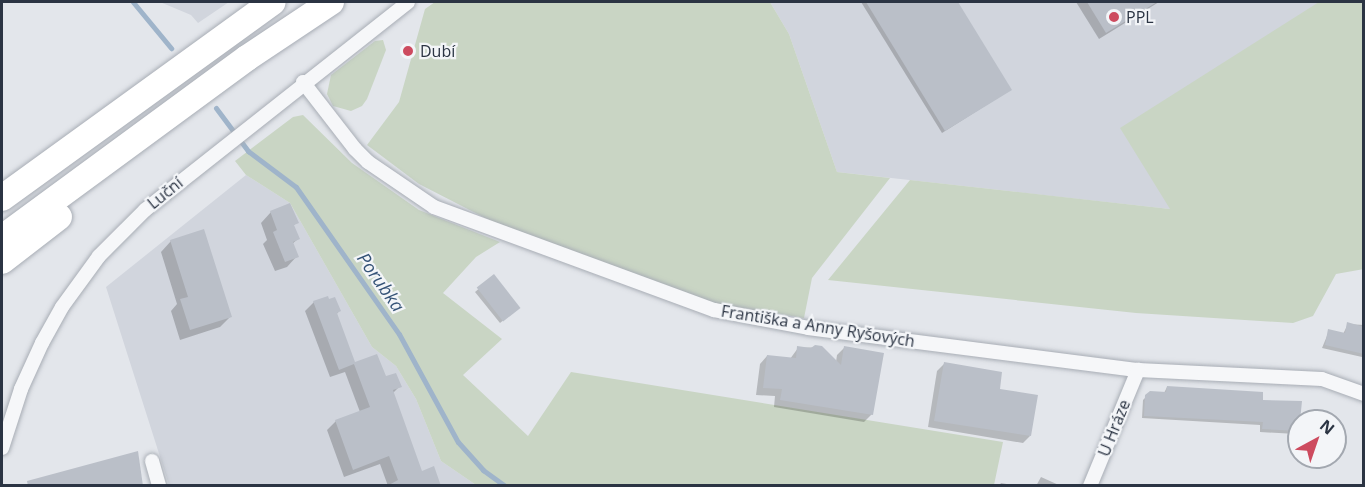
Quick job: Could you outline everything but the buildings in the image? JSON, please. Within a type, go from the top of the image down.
[{"type":"highway","points":[[2,198],[273,2]]},
{"type":"highway","points":[[2,238],[247,58],[331,2]]},
{"type":"highway","points":[[2,178],[138,99]]},
{"type":"highway","points":[[2,261],[111,177],[158,125]]},
{"type":"street","name":"Luční","points":[[2,448],[21,389],[62,307],[99,256],[144,210],[303,82],[408,2]]},
{"type":"street","name":"Františka a Anny Ryšových","points":[[303,82],[350,143],[368,162],[434,207],[714,310],[808,328],[1138,370],[1322,379],[1364,394]]},
{"type":"street","name":"U Hráze","points":[[1090,486],[1138,370]]},
{"type":"street","points":[[152,461],[159,486]]},
{"type":"shaded area","points":[[160,2],[229,2],[198,23],[191,15]]},
{"type":"shaded area","points":[[770,2],[1326,2],[1170,209],[837,172],[789,34]]},
{"type":"shaded area","points":[[246,175],[290,203],[372,347],[396,366],[416,399],[441,461],[476,485],[169,485],[106,287]]},
{"type":"green space","points":[[435,2],[770,2],[789,34],[837,172],[890,178],[812,278],[804,318],[704,302],[493,222],[419,184],[367,145],[399,102],[425,9]]},
{"type":"green space","points":[[1319,2],[1363,2],[1364,269],[1336,274],[1313,316],[1293,323],[1136,313],[828,280],[910,180],[1170,209],[1120,128]]},
{"type":"green space","points":[[383,40],[386,50],[367,99],[362,106],[351,111],[333,106],[327,94],[331,75],[375,41]]},
{"type":"green space","points":[[303,115],[352,163],[419,210],[500,242],[476,257],[443,293],[502,339],[463,375],[528,436],[571,372],[1003,442],[994,485],[476,485],[441,461],[416,399],[396,366],[372,347],[290,203],[246,175],[235,161],[293,117]]},
{"type":"waterway","name":"Porubka","points":[[133,2],[171,48]]},
{"type":"waterway","name":"Porubka","points":[[216,108],[248,151],[296,187],[399,334],[458,442],[483,470],[505,486]]},
{"type":"place","name":"PPL","points":[[1114,17]]},
{"type":"place","name":"Dubí","points":[[408,51]]}]
